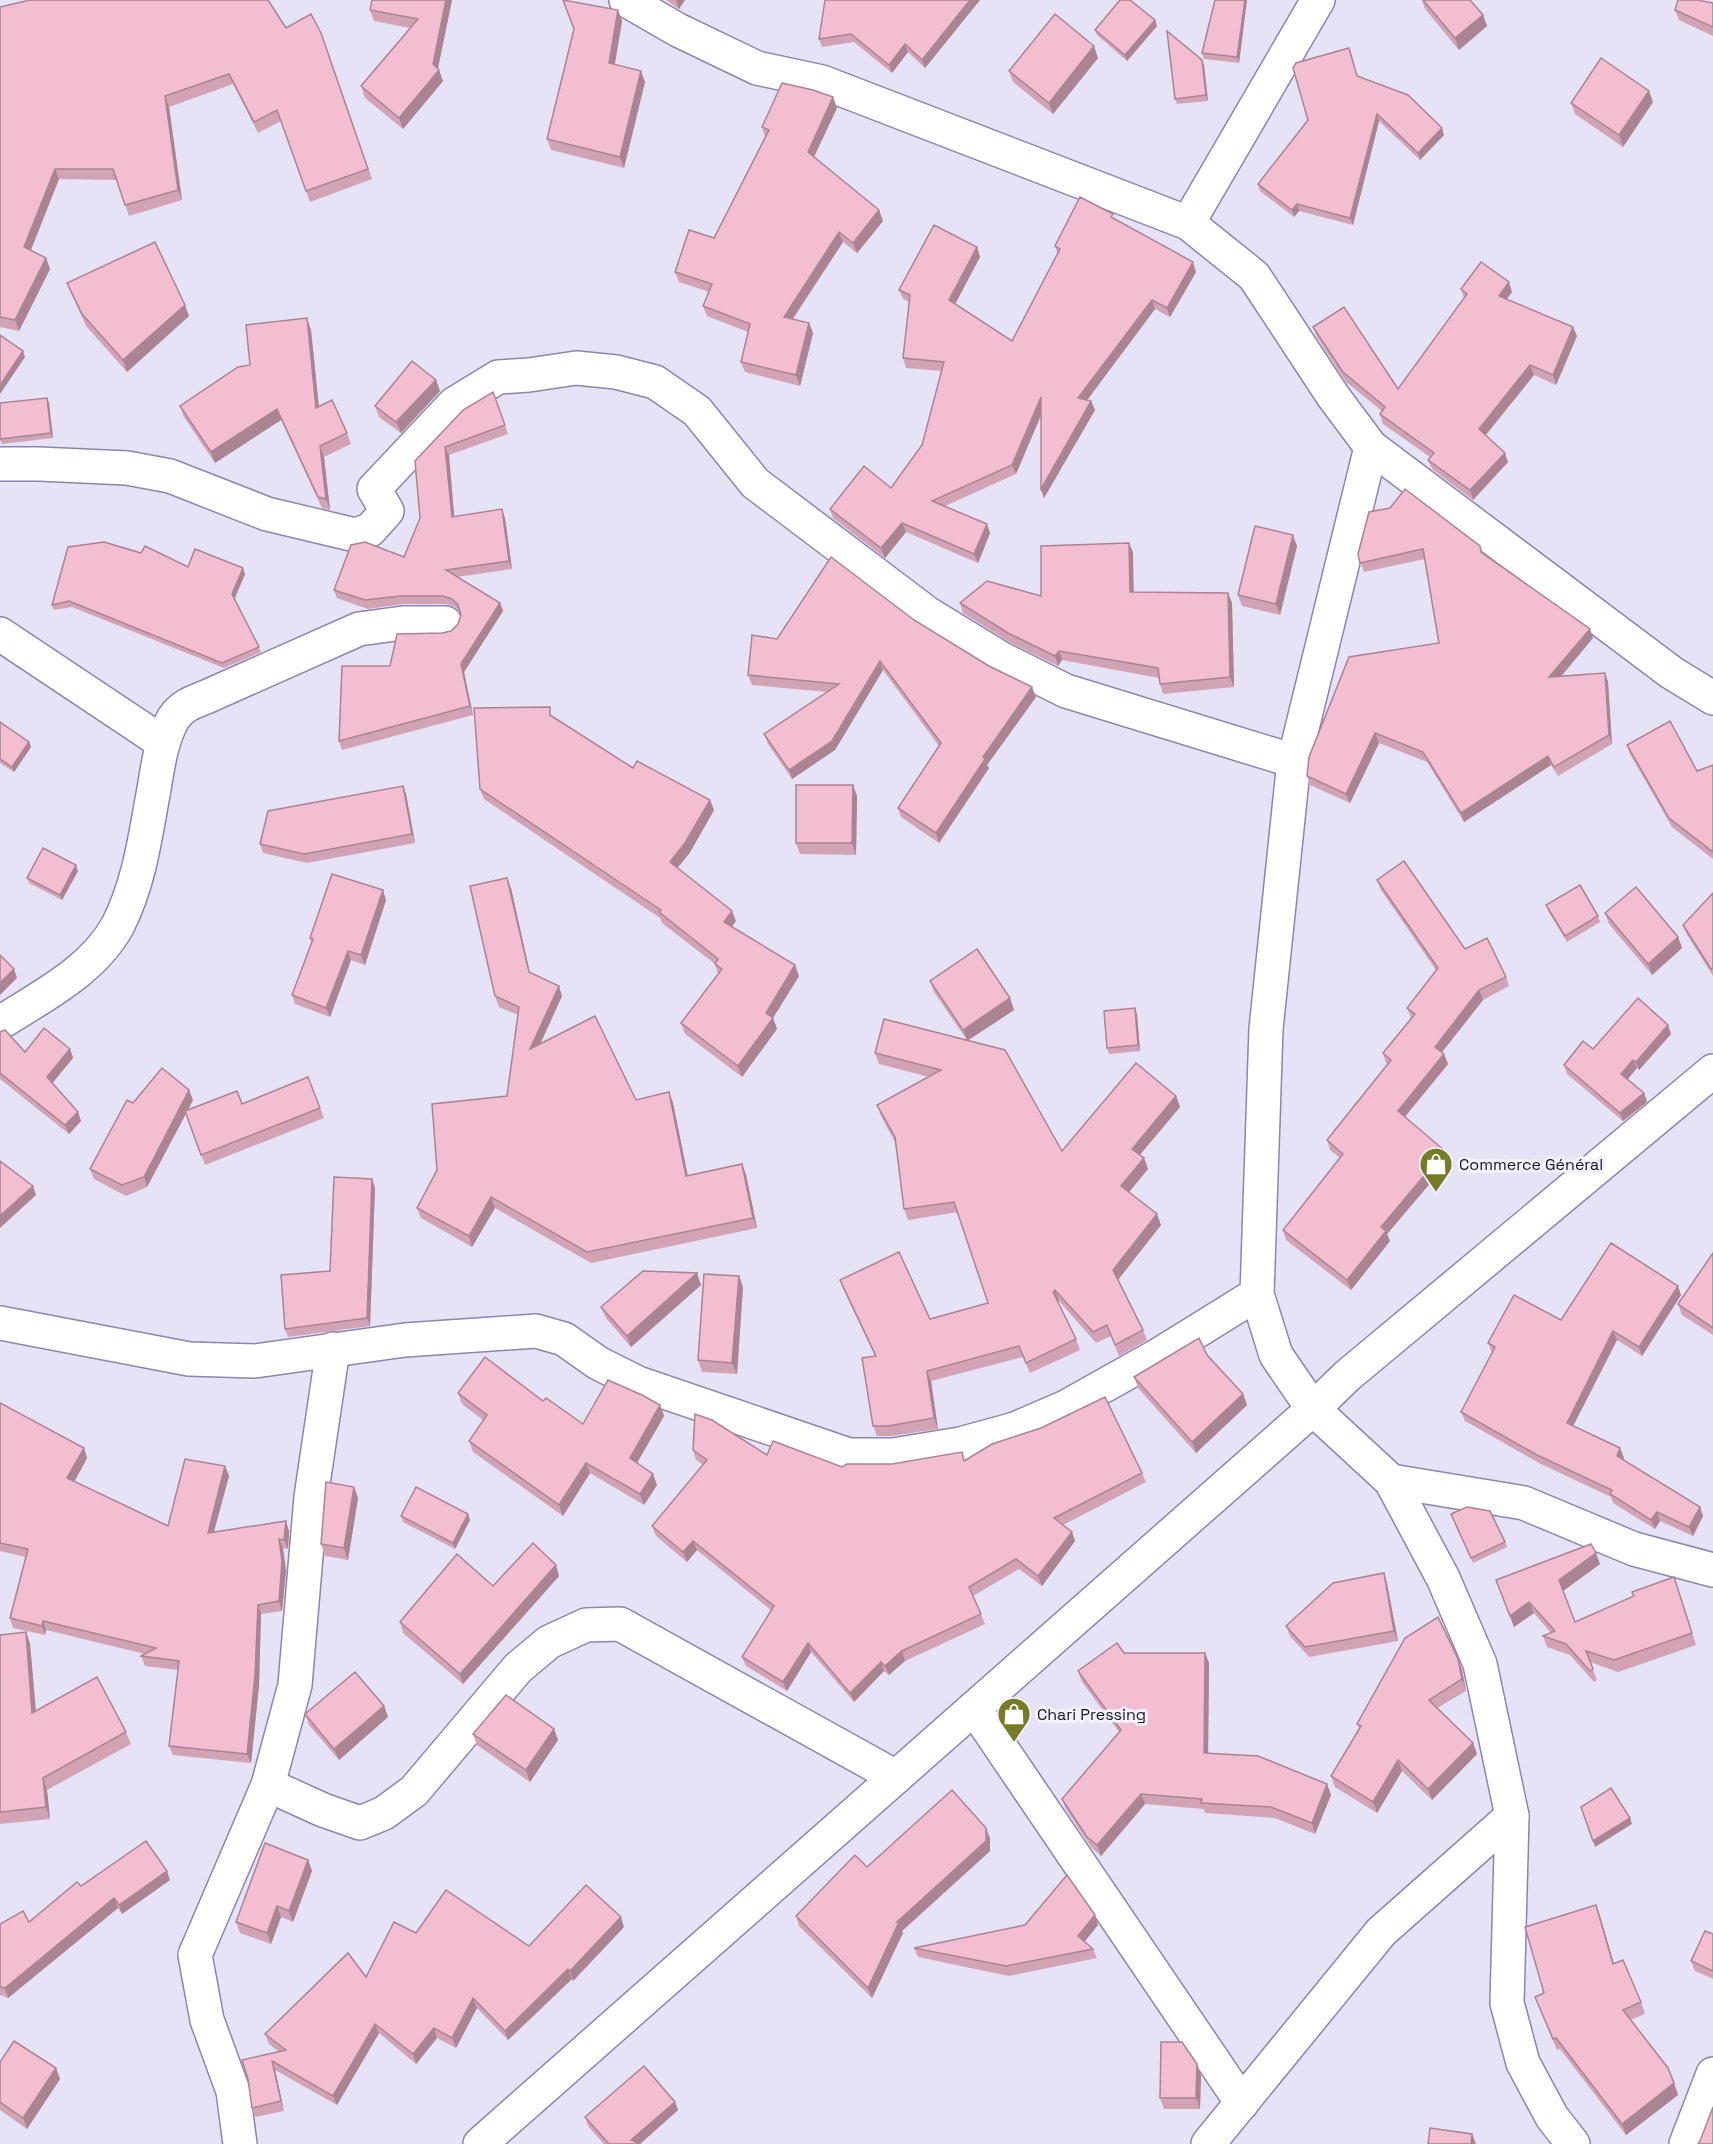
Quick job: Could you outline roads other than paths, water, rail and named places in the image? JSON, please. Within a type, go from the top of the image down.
[{"type":"street","points":[[626,0],[678,30],[757,68],[822,82],[1188,223],[1254,276],[1333,396],[1371,447],[1672,673],[1713,698]]},
{"type":"street","points":[[1188,223],[1318,0]]},
{"type":"street","points":[[0,464],[127,468],[170,476],[267,514],[355,535],[370,530],[387,511],[374,489],[454,404],[489,382],[498,377],[576,368],[616,372],[655,382],[697,411],[755,483],[927,613],[1002,659],[1066,691],[1294,761]]},
{"type":"street","points":[[1371,447],[1294,761],[1266,1029],[1257,1294],[1275,1354],[1312,1409],[1391,1481],[1443,1578],[1480,1664],[1512,1816],[1507,2003],[1523,2063],[1552,2117],[1573,2144]]},
{"type":"street","points":[[0,1023],[81,970],[103,947],[117,926],[138,877],[162,742],[174,717],[186,704],[359,629],[403,623],[445,623]]},
{"type":"street","points":[[0,634],[162,742]]},
{"type":"street","points":[[480,2144],[1347,1376],[1713,1071]]},
{"type":"street","points":[[0,1323],[189,1359],[255,1361],[405,1340],[536,1331],[564,1339],[598,1363],[649,1387],[849,1455],[893,1455],[960,1444],[1015,1429],[1066,1407],[1157,1356],[1257,1294]]},
{"type":"street","points":[[240,2144],[233,2091],[207,2020],[195,1956],[268,1785],[296,1685],[311,1497],[333,1349]]},
{"type":"street","points":[[1391,1481],[1524,1503],[1634,1549],[1713,1570]]},
{"type":"street","points":[[268,1785],[323,1810],[360,1823],[384,1813],[414,1791],[518,1668],[549,1642],[586,1625],[620,1624],[896,1777]]},
{"type":"street","points":[[974,1708],[1242,2103]]},
{"type":"street","points":[[1208,2144],[1381,1932],[1512,1816]]},
{"type":"street","points":[[1686,2144],[1713,2074]]},
{"type":"place","name":"Commerce Général","points":[[1436,1193]]},
{"type":"place","name":"Chari Pressing","points":[[1014,1743]]}]
